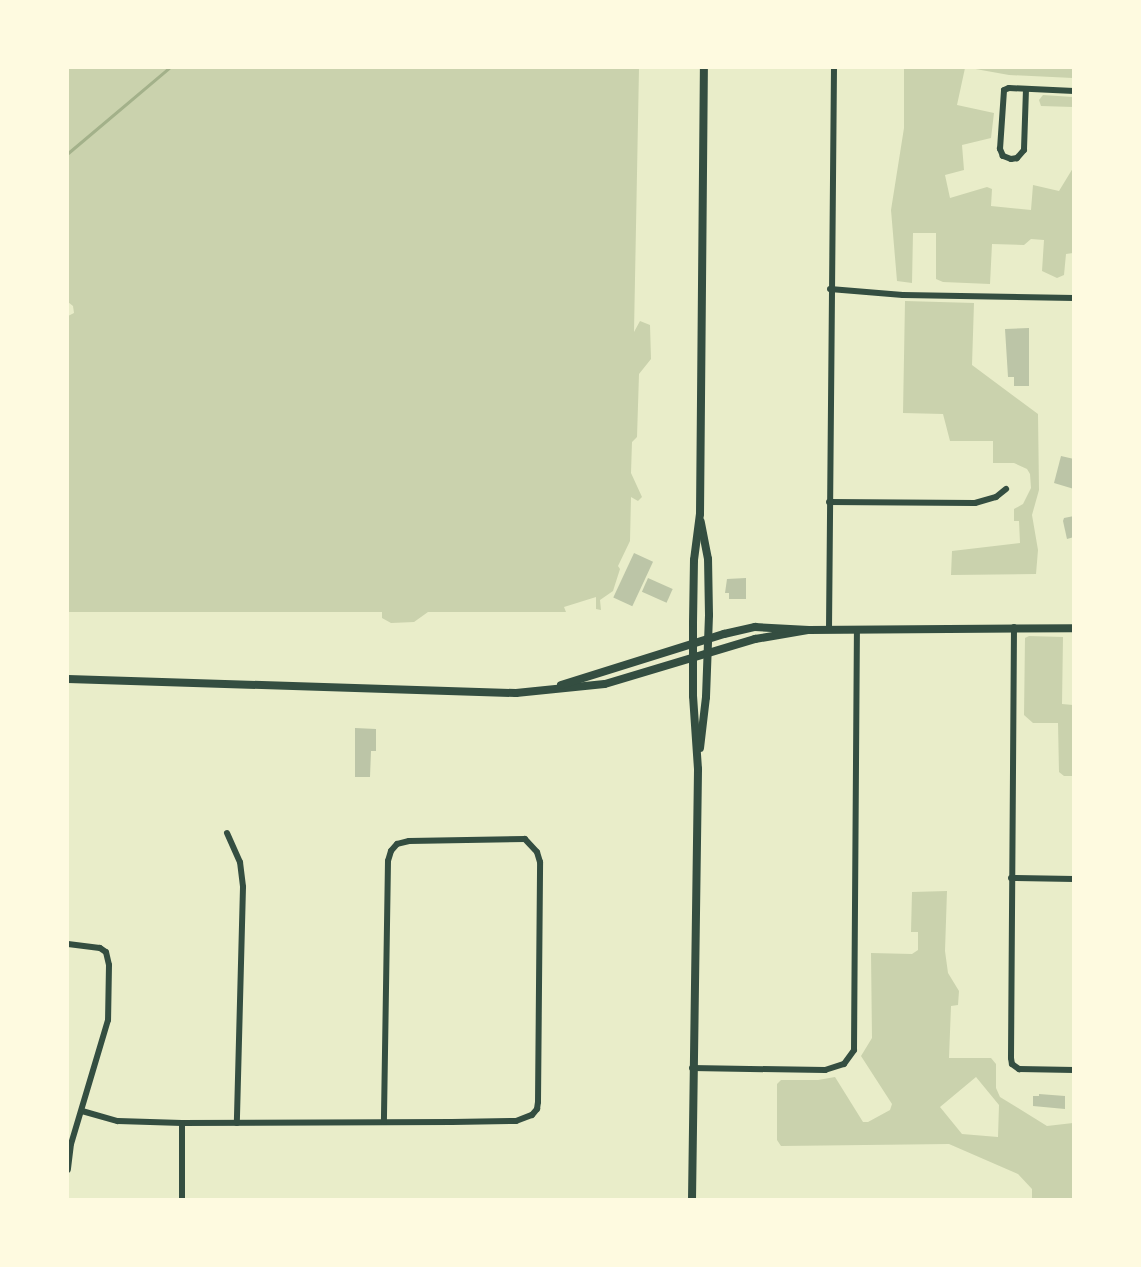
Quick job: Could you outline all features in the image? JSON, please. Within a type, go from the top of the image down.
[{"type":"street","points":[[692,1200],[692,1068],[698,770],[693,659],[693,560],[700,514],[704,68]]},
{"type":"street","points":[[829,629],[830,289],[834,68]]},
{"type":"street","points":[[1026,89],[1023,150],[1017,158],[1011,159],[1003,156],[1000,149],[1004,90],[1009,88],[1074,91]]},
{"type":"street","points":[[830,289],[903,295],[1074,298]]},
{"type":"street","points":[[829,502],[975,502],[996,497],[1006,489]]},
{"type":"street","points":[[698,770],[708,654],[708,559],[700,514]]},
{"type":"street","points":[[546,689],[708,639],[755,627],[809,630],[1074,628]]},
{"type":"street","points":[[1014,627],[1011,1058],[1015,1068],[1074,1070]]},
{"type":"street","points":[[692,1068],[825,1070],[844,1064],[855,1050],[857,629]]},
{"type":"street","points":[[68,679],[492,693],[605,684],[754,639],[809,630]]},
{"type":"street","points":[[227,833],[240,862],[243,887],[237,1123]]},
{"type":"street","points":[[82,1111],[118,1121],[182,1123],[237,1123],[384,1122],[516,1121],[532,1115],[537,1109],[538,1102],[540,862],[537,852],[525,839],[409,841],[397,844],[391,851],[388,861],[384,1122]]},
{"type":"street","points":[[1011,878],[1074,879]]},
{"type":"street","points":[[68,944],[94,945],[106,952],[110,964],[108,1020],[71,1144],[68,1170]]},
{"type":"street","points":[[182,1123],[182,1200]]},
{"type":"green space","points":[[68,68],[639,68],[634,332],[640,321],[650,325],[651,359],[639,374],[637,437],[632,442],[631,473],[642,497],[638,501],[631,497],[630,541],[618,566],[620,569],[613,591],[600,600],[601,610],[596,609],[596,597],[564,607],[566,612],[428,612],[414,622],[391,623],[382,618],[382,612],[68,612],[68,316],[74,313],[73,306],[68,302]]},
{"type":"green space","points":[[904,68],[965,68],[957,105],[994,113],[991,138],[962,145],[964,170],[945,175],[950,198],[987,187],[992,189],[991,206],[1031,210],[1033,185],[1059,191],[1073,168],[1073,253],[1066,254],[1064,275],[1057,278],[1042,271],[1044,240],[1031,239],[1024,245],[992,244],[990,284],[943,282],[936,279],[936,233],[913,233],[912,283],[897,281],[891,210],[904,128]]},
{"type":"green space","points":[[970,68],[1073,68],[1073,78],[1009,75]]},
{"type":"green space","points":[[1043,95],[1073,97],[1073,107],[1041,106],[1039,100]]},
{"type":"green space","points":[[905,301],[974,303],[972,365],[1038,414],[1039,490],[1032,515],[1038,550],[1036,574],[951,575],[952,551],[1020,543],[1019,521],[1014,521],[1014,509],[1023,504],[1031,488],[1030,474],[1027,469],[1014,463],[993,463],[993,441],[950,441],[943,414],[903,413]]},
{"type":"green space","points":[[1029,636],[1063,637],[1062,704],[1073,705],[1073,776],[1064,776],[1059,772],[1058,723],[1033,723],[1024,715],[1025,638]]},
{"type":"green space","points":[[947,891],[945,951],[948,973],[959,991],[958,1005],[951,1006],[949,1058],[991,1058],[996,1064],[996,1088],[1000,1097],[1047,1126],[1073,1123],[1073,1199],[1032,1199],[1032,1189],[1018,1174],[949,1144],[781,1146],[777,1140],[777,1084],[781,1080],[818,1080],[835,1077],[863,1122],[868,1122],[890,1110],[892,1104],[861,1056],[872,1038],[871,953],[912,954],[918,950],[918,932],[911,932],[912,892]],"holes":[[[976,1077],[999,1105],[998,1137],[962,1134],[940,1107]]]},
{"type":"building","points":[[1029,328],[1029,386],[1014,386],[1014,377],[1008,377],[1005,329]]},
{"type":"building","points":[[1061,456],[1074,459],[1074,489],[1054,483]]},
{"type":"building","points":[[1074,516],[1074,537],[1067,539],[1063,521],[1064,518]]},
{"type":"building","points":[[634,553],[653,562],[632,606],[613,597]]},
{"type":"building","points":[[648,578],[673,589],[667,603],[642,592]]},
{"type":"building","points":[[746,578],[746,599],[729,599],[729,593],[725,593],[727,579]]},
{"type":"building","points":[[355,728],[376,729],[376,751],[371,751],[370,777],[355,777]]},
{"type":"building","points":[[1039,1094],[1065,1096],[1065,1109],[1033,1106],[1033,1096],[1039,1096]]},
{"type":"waterway","points":[[68,153],[169,68]]}]
